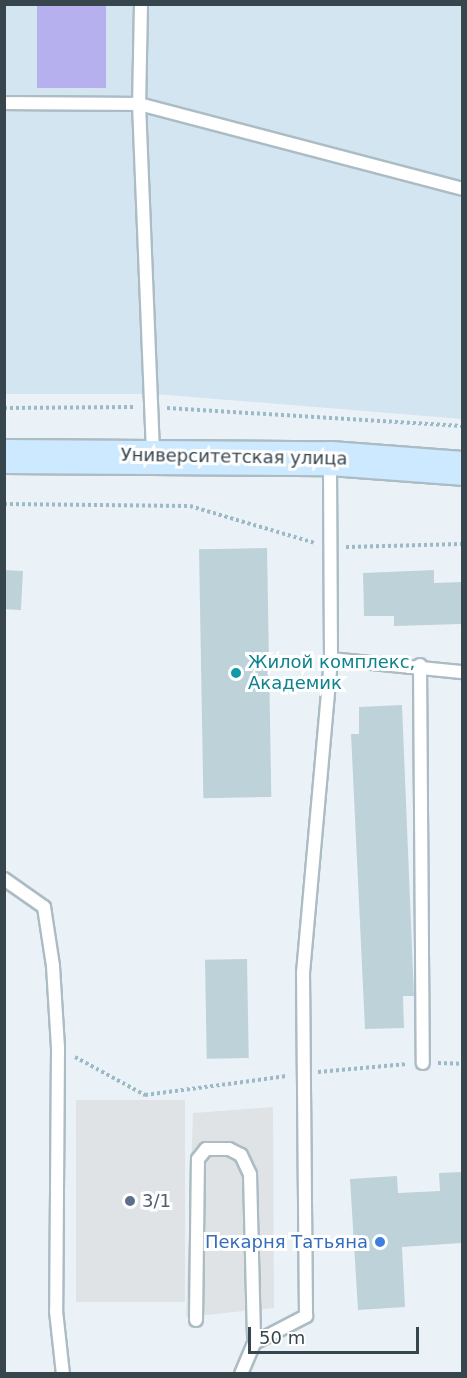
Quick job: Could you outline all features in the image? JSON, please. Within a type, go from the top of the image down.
[{"type":"main road","name":"Университетская улица","points":[[4,456],[153,454],[330,458],[462,468]]},
{"type":"lane","points":[[141,4],[139,104],[154,407],[153,454]]},
{"type":"lane","points":[[4,103],[139,104],[462,189]]},
{"type":"lane","points":[[254,1343],[306,1316],[307,1074],[303,973],[331,659],[330,458]]},
{"type":"lane","points":[[331,659],[420,665],[462,672]]},
{"type":"lane","points":[[420,665],[423,1063]]},
{"type":"lane","points":[[4,879],[44,907],[58,1048],[56,1311],[63,1374]]},
{"type":"lane","points":[[196,1320],[198,1159],[206,1149],[230,1149],[242,1155],[250,1174],[254,1343],[242,1374]]},
{"type":"path","points":[[4,408],[154,407],[462,426]]},
{"type":"path","points":[[4,504],[190,506],[330,547],[462,544]]},
{"type":"path","points":[[58,1048],[146,1095],[307,1074],[423,1063],[462,1064]]},
{"type":"shaded area","points":[[5,5],[462,5],[462,419],[154,394],[5,394]]},
{"type":"shaded area","points":[[37,5],[106,5],[106,88],[37,88]]},
{"type":"shaded area","name":"3/1","points":[[76,1100],[185,1100],[185,1302],[76,1302]]},
{"type":"shaded area","points":[[273,1107],[274,1308],[186,1317],[193,1113]]},
{"type":"building","name":"Жилой комплекс, Академик","points":[[267,548],[271,797],[203,798],[199,549]]},
{"type":"building","points":[[4,570],[23,571],[21,610],[4,609]]},
{"type":"building","points":[[434,570],[434,583],[462,582],[462,624],[394,626],[394,616],[364,616],[363,573]]},
{"type":"building","points":[[402,705],[414,996],[403,996],[404,1028],[365,1029],[351,734],[359,734],[359,707]]},
{"type":"building","points":[[247,959],[249,1058],[207,1059],[205,960]]},
{"type":"building","points":[[462,1172],[462,1243],[402,1247],[405,1307],[358,1310],[350,1179],[397,1176],[398,1193],[440,1191],[439,1173]]},
{"type":"place","name":"Жилой комплекс, Академик","points":[[236,673]]},
{"type":"place","name":"3/1","points":[[130,1201]]},
{"type":"place","name":"Пекарня Татьяна","points":[[380,1242]]}]
